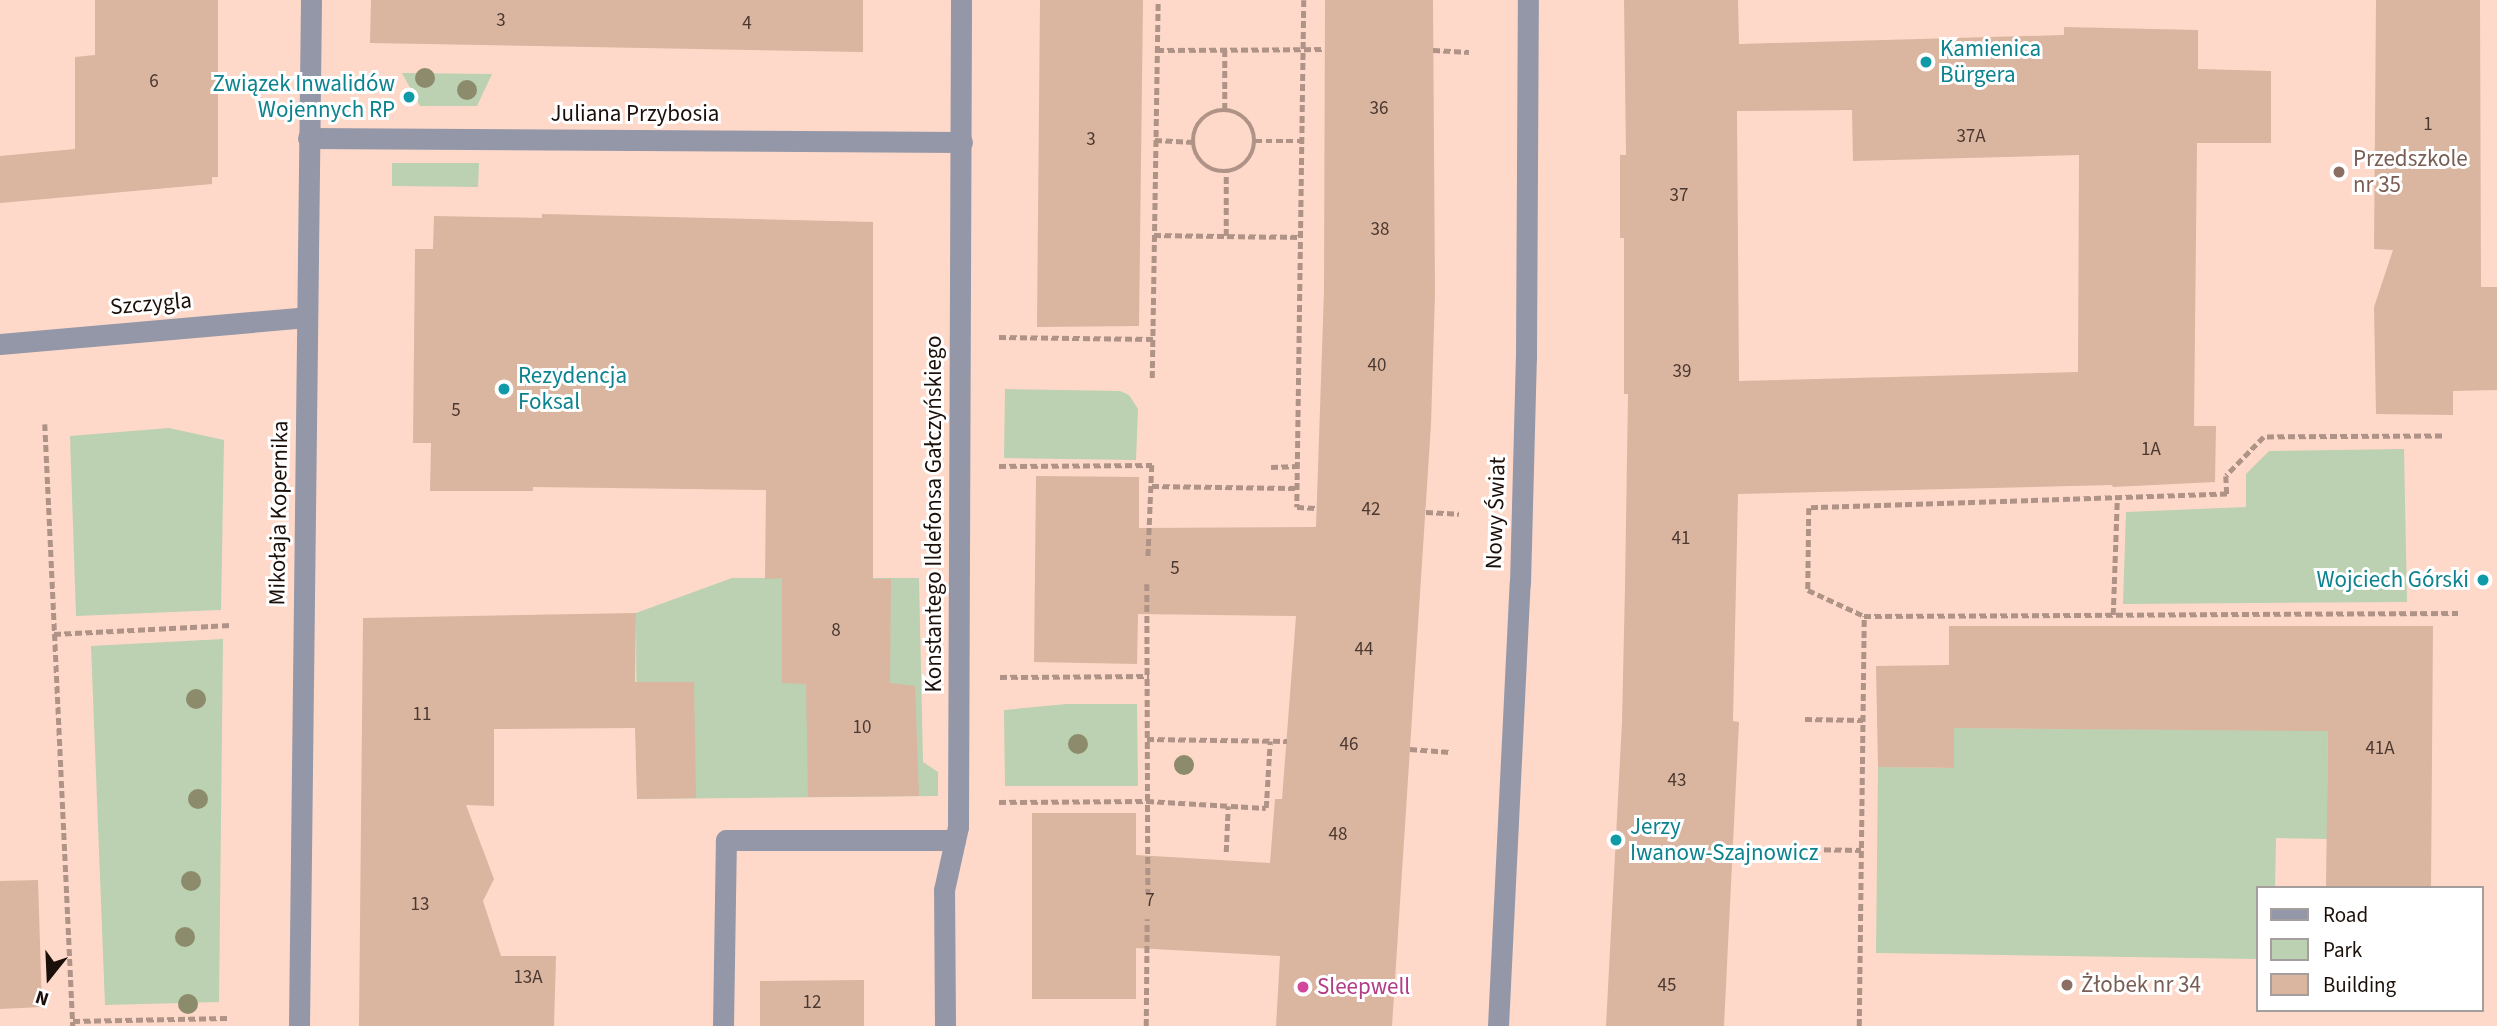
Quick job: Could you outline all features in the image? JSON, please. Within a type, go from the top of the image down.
[{"type":"street","name":"Mikołaja Kopernika","points":[[299,1026],[311,0]]},
{"type":"street","name":"Konstantego Ildefonsa Gałczyńskiego","points":[[945,1026],[944,890],[955,840],[958,802],[961,0]]},
{"type":"street","name":"Nowy Świat","points":[[1498,1026],[1520,583],[1526,358],[1528,0]]},
{"type":"street","name":"Juliana Przybosia","points":[[309,138],[962,142]]},
{"type":"street","name":"Szczygla","points":[[0,344],[307,317]]},
{"type":"street","points":[[723,1026],[726,840],[955,840]]},
{"type":"path","points":[[1152,378],[1158,0]]},
{"type":"path","points":[[1304,0],[1297,507],[1316,508]]},
{"type":"path","points":[[1157,50],[1325,49]]},
{"type":"path","points":[[1225,50],[1225,111]]},
{"type":"path","points":[[1433,50],[1469,52]]},
{"type":"path","points":[[1225,111],[1242,116],[1249,123],[1255,141],[1248,161],[1240,168],[1226,172],[1203,163],[1196,156],[1194,142],[1198,126],[1204,118],[1225,111]]},
{"type":"path","points":[[1156,140],[1194,142]]},
{"type":"path","points":[[1255,141],[1303,141]]},
{"type":"path","points":[[1226,172],[1226,236]]},
{"type":"path","points":[[1154,235],[1301,237]]},
{"type":"path","points":[[986,337],[1153,339]]},
{"type":"path","points":[[45,424],[73,1024],[227,1018]]},
{"type":"path","points":[[2442,436],[2264,437],[2226,476],[2227,494],[2117,500],[1809,508],[1808,590],[1864,616],[2458,613]]},
{"type":"path","points":[[996,466],[1152,465],[1148,559]]},
{"type":"path","points":[[1271,467],[1298,466]]},
{"type":"path","points":[[1152,485],[1297,488]]},
{"type":"path","points":[[2113,615],[2117,500]]},
{"type":"path","points":[[1426,512],[1459,514]]},
{"type":"path","points":[[1147,584],[1148,893]]},
{"type":"path","points":[[1859,1026],[1864,616]]},
{"type":"path","points":[[54,634],[231,625]]},
{"type":"path","points":[[994,677],[1149,676]]},
{"type":"path","points":[[1805,719],[1863,720]]},
{"type":"path","points":[[1147,739],[1287,741]]},
{"type":"path","points":[[958,802],[1147,801],[1266,808],[1270,741]]},
{"type":"path","points":[[1410,750],[1450,751]]},
{"type":"path","points":[[1226,852],[1228,806]]},
{"type":"path","points":[[1803,849],[1861,850]]},
{"type":"path","points":[[1146,1026],[1147,919]]},
{"type":"green space","points":[[402,73],[492,74],[477,106],[420,106]]},
{"type":"green space","points":[[392,163],[479,163],[478,187],[392,186]]},
{"type":"green space","points":[[1005,389],[1120,391],[1129,395],[1138,409],[1136,460],[1004,458]]},
{"type":"green space","points":[[169,428],[224,440],[221,610],[76,616],[70,436]]},
{"type":"green space","points":[[2404,449],[2407,602],[2123,604],[2126,512],[2246,507],[2246,474],[2269,451]]},
{"type":"green space","points":[[732,578],[919,578],[923,762],[938,772],[938,796],[637,799],[636,613]]},
{"type":"green space","points":[[223,639],[219,1002],[105,1005],[91,646]]},
{"type":"green space","points":[[1067,704],[1137,704],[1138,786],[1005,786],[1004,710]]},
{"type":"green space","points":[[2328,725],[2327,839],[2276,838],[2275,886],[2256,886],[2256,959],[1876,953],[1878,767],[1953,768],[1954,728],[2301,730]]},
{"type":"building","points":[[95,0],[218,0],[218,177],[212,177],[212,184],[0,203],[0,156],[75,149],[75,57],[95,55]]},
{"type":"building","points":[[371,0],[863,0],[863,52],[370,43]]},
{"type":"building","points":[[1040,0],[1143,0],[1139,326],[1037,327]]},
{"type":"building","points":[[1325,0],[1433,0],[1435,294],[1431,424],[1392,1026],[1276,1026],[1280,956],[1136,948],[1136,999],[1032,999],[1032,813],[1136,813],[1136,855],[1270,863],[1275,799],[1282,799],[1296,616],[1138,614],[1137,664],[1034,662],[1036,476],[1139,477],[1139,528],[1316,527],[1324,291]]},
{"type":"building","points":[[1624,0],[1738,0],[1739,44],[2064,35],[2064,27],[2198,30],[2198,69],[2271,71],[2271,143],[2197,143],[2194,426],[2216,426],[2215,482],[2113,487],[1738,494],[1733,721],[1739,722],[1724,1026],[1606,1026],[1622,722],[1628,394],[1624,394],[1624,238],[1620,238],[1620,155],[1626,155]],"holes":[[[1852,110],[1853,161],[2079,155],[2078,372],[1739,381],[1737,111]]]},
{"type":"building","points":[[2376,0],[2480,0],[2481,287],[2497,287],[2497,390],[2453,391],[2453,415],[2376,414],[2374,307],[2393,250],[2374,249]]},
{"type":"building","name":"Rezydencja Foksal","points":[[542,214],[873,222],[873,579],[891,579],[890,683],[915,686],[919,796],[808,797],[806,684],[782,683],[782,578],[765,579],[766,490],[533,487],[533,491],[430,491],[431,443],[413,443],[415,249],[433,249],[434,216],[542,218]]},
{"type":"building","points":[[636,613],[635,682],[694,682],[696,798],[637,799],[635,728],[494,729],[494,806],[466,805],[494,879],[483,901],[501,956],[556,956],[554,1026],[359,1026],[363,618]]},
{"type":"building","points":[[1949,626],[2433,626],[2431,886],[2326,886],[2328,731],[1954,728],[1954,768],[1878,767],[1876,666],[1949,665]]},
{"type":"building","points":[[38,880],[42,1007],[0,1009],[0,881]]},
{"type":"building","points":[[864,980],[864,1026],[760,1026],[760,981]]},
{"type":"place","name":"Kamienica Bürgera","points":[[1926,62]]},
{"type":"place","name":"Związek Inwalidów Wojennych RP","points":[[409,97]]},
{"type":"place","name":"Przedszkole nr 35","points":[[2339,172]]},
{"type":"place","name":"Rezydencja Foksal","points":[[504,389]]},
{"type":"place","name":"Wojciech Górski","points":[[2483,580]]},
{"type":"place","name":"Jerzy Iwanow-Szajnowicz","points":[[1616,840]]},
{"type":"place","name":"Żłobek nr 34","points":[[2067,985]]},
{"type":"place","name":"Sleepwell","points":[[1303,987]]}]
